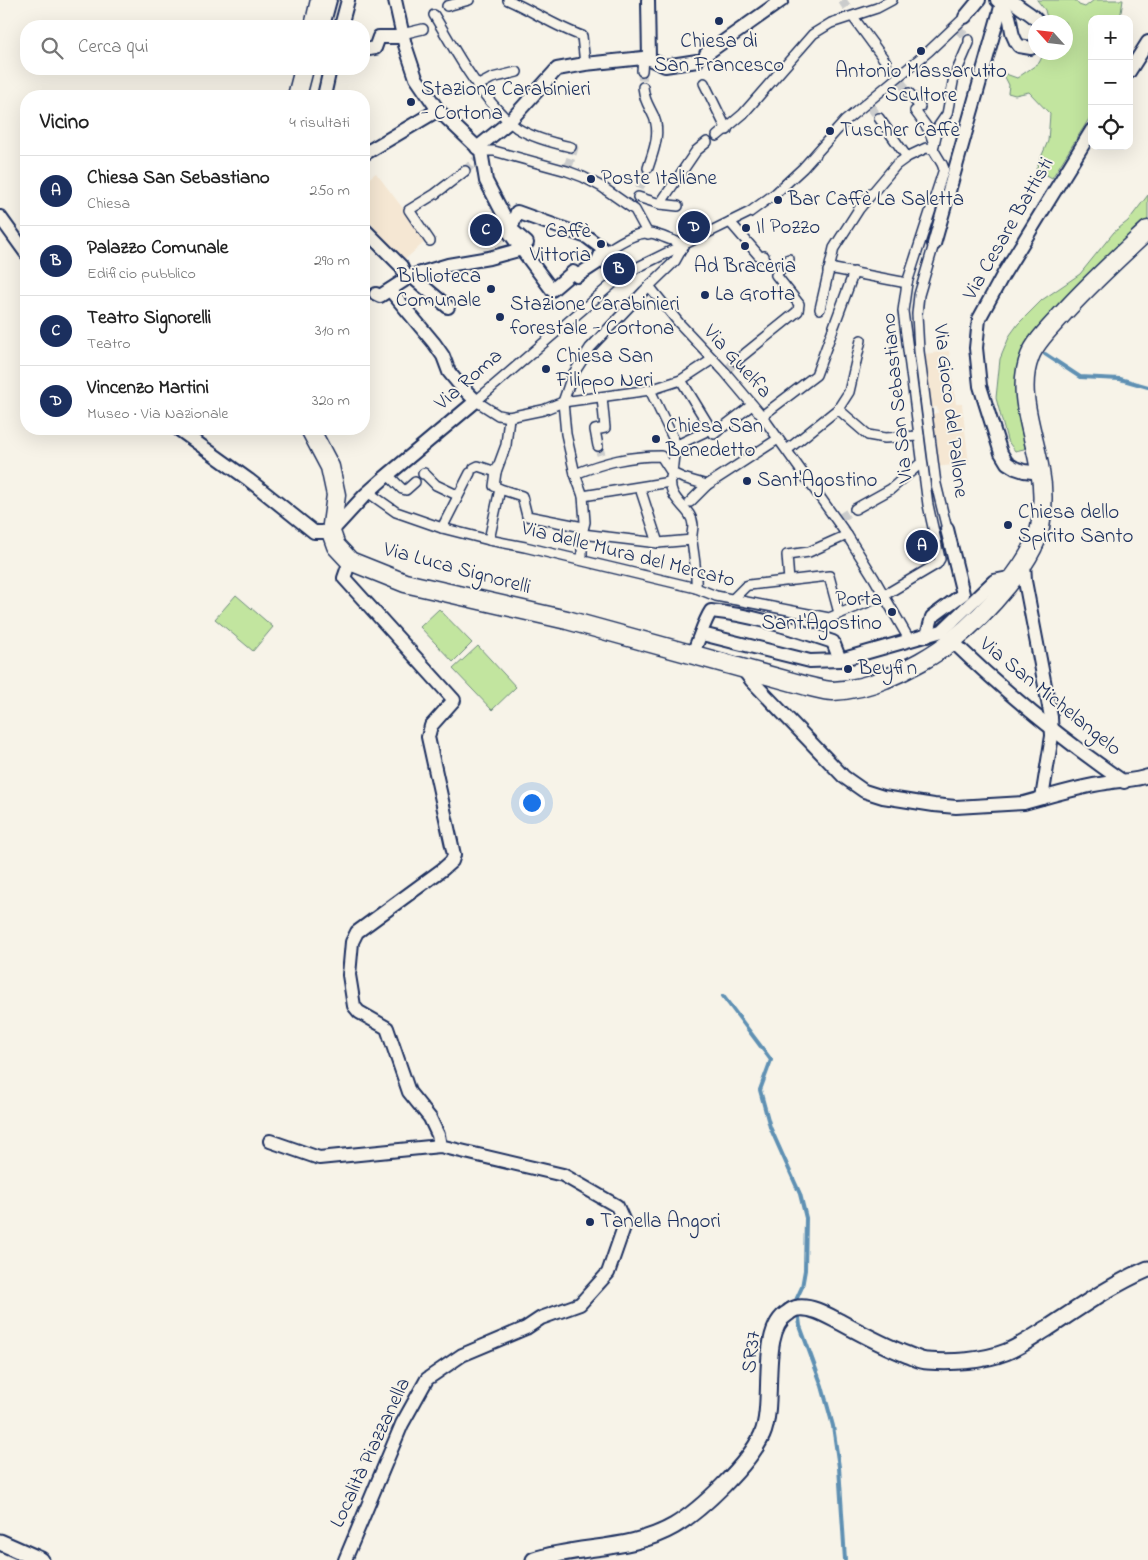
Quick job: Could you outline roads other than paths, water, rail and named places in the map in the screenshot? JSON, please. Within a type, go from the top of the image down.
[{"type":"main road","points":[[315,20],[320,0]]},
{"type":"main road","points":[[299,90],[302,75]]},
{"type":"main road","name":"Via Luca Signorelli","points":[[331,532],[336,546],[350,561],[405,583],[567,620],[816,688],[832,691],[854,689],[884,680],[918,663],[952,641],[980,615],[1019,570],[1038,535],[1042,521],[1041,473],[1024,386],[1030,356],[1044,335],[1069,306],[1148,230]]},
{"type":"main road","points":[[313,435],[330,466],[336,495],[331,532]]},
{"type":"street","points":[[325,20],[330,0]]},
{"type":"street","points":[[343,20],[348,0]]},
{"type":"street","points":[[376,294],[380,296],[409,278],[448,264],[489,258],[522,249],[527,243],[511,229],[486,181],[479,154],[438,110],[416,78],[402,36],[395,0]]},
{"type":"street","points":[[446,6],[469,0]]},
{"type":"street","points":[[508,0],[566,30],[582,36],[585,64]]},
{"type":"street","points":[[645,63],[648,0]]},
{"type":"street","points":[[479,154],[557,69],[585,64],[645,63],[665,66],[694,63],[782,0]]},
{"type":"street","points":[[717,136],[726,130],[756,99],[813,34],[831,23],[877,8],[892,0]]},
{"type":"street","points":[[964,16],[969,0]]},
{"type":"street","points":[[629,272],[750,212],[786,185],[845,121],[868,104],[955,28],[979,0]]},
{"type":"street","points":[[1003,1],[1016,5],[1030,15]]},
{"type":"street","points":[[1003,1],[1011,18],[1012,38],[1019,46],[1028,48]]},
{"type":"street","name":"Via Gioco del Pallone","points":[[927,636],[932,616],[963,594],[936,484],[918,342],[917,314],[919,295],[1003,1]]},
{"type":"street","points":[[434,15],[461,62],[478,86],[509,122],[523,131],[540,138],[571,147]]},
{"type":"street","points":[[853,17],[886,62]]},
{"type":"street","points":[[370,49],[375,48],[379,37],[402,36],[423,29]]},
{"type":"street","points":[[820,309],[834,248],[859,209],[896,165],[907,157],[931,147],[938,127],[947,114],[950,91],[969,40]]},
{"type":"street","points":[[1133,66],[1148,42]]},
{"type":"street","points":[[478,86],[492,78],[518,72]]},
{"type":"street","points":[[307,90],[310,75]]},
{"type":"street","points":[[325,90],[329,75]]},
{"type":"street","points":[[704,83],[726,130]]},
{"type":"street","points":[[643,87],[645,102],[654,118],[656,131],[656,144],[648,168]]},
{"type":"street","name":"Via San Sebastiano","points":[[883,596],[938,564],[940,559],[928,504],[903,311],[908,283],[944,169],[931,147],[929,130],[915,111],[920,107],[909,93]]},
{"type":"street","points":[[370,150],[438,110]]},
{"type":"street","points":[[879,118],[907,157]]},
{"type":"street","name":"Via Cesare Battisti","points":[[1041,473],[1015,468],[1007,463],[1001,453],[980,386],[976,348],[979,319],[1003,274],[1088,136]]},
{"type":"street","points":[[660,204],[696,151],[708,142]]},
{"type":"street","points":[[479,154],[494,151],[567,169],[602,187],[635,210],[648,234]]},
{"type":"street","points":[[430,241],[409,210],[435,194],[465,171]]},
{"type":"street","points":[[635,210],[639,193],[660,204],[678,206]]},
{"type":"street","points":[[511,229],[517,212],[587,237],[604,249],[597,263],[577,276],[573,272],[552,290],[522,249]]},
{"type":"street","points":[[0,217],[20,245]]},
{"type":"street","points":[[730,222],[762,258],[764,256]]},
{"type":"street","points":[[600,255],[632,236],[652,233],[670,241],[685,244]]},
{"type":"street","points":[[370,235],[401,266],[409,278],[448,307]]},
{"type":"street","points":[[585,561],[583,496],[575,474],[566,434],[563,402],[572,376],[590,348],[675,261],[685,244]]},
{"type":"street","points":[[736,361],[798,311],[799,304],[776,275],[789,259]]},
{"type":"street","points":[[828,271],[834,269],[908,283]]},
{"type":"street","points":[[762,416],[816,375],[854,272]]},
{"type":"street","name":"Via Roma","points":[[331,532],[388,475],[618,279]]},
{"type":"street","name":"Via Guelfa","points":[[649,286],[678,323],[726,371],[839,519],[910,641]]},
{"type":"street","points":[[390,290],[434,343],[443,356],[449,372],[476,401],[498,415],[508,417],[544,410],[563,402],[650,390],[681,380],[713,359]]},
{"type":"street","points":[[787,450],[838,409],[850,392],[861,340]]},
{"type":"street","points":[[681,380],[714,434],[752,406]]},
{"type":"street","points":[[650,390],[674,440],[671,478]]},
{"type":"street","points":[[598,446],[595,430],[605,428],[602,397]]},
{"type":"street","points":[[838,409],[868,435],[886,438],[919,436]]},
{"type":"street","points":[[508,417],[506,445],[496,472],[494,486],[522,496],[528,516],[583,530],[658,543],[692,540]]},
{"type":"street","points":[[675,446],[710,429]]},
{"type":"street","points":[[186,435],[249,480],[314,532],[331,532]]},
{"type":"street","points":[[690,502],[707,485],[778,439]]},
{"type":"street","points":[[575,474],[603,461],[636,456],[661,456],[671,478],[675,499],[689,515],[693,526],[692,540],[697,570],[696,588]]},
{"type":"street","points":[[855,509],[891,488],[922,462]]},
{"type":"street","points":[[442,528],[457,495],[472,470],[478,466],[496,472]]},
{"type":"street","points":[[423,474],[436,485],[457,495]]},
{"type":"street","points":[[388,475],[402,489],[406,490],[415,482]]},
{"type":"street","points":[[583,496],[640,488],[671,478],[683,478],[707,485]]},
{"type":"street","points":[[640,488],[658,543]]},
{"type":"street","points":[[489,540],[500,489]]},
{"type":"street","name":"Via delle Mura del Mercato","points":[[369,493],[396,512],[442,528],[489,540],[525,546],[696,588],[716,596],[829,618],[883,596]]},
{"type":"street","points":[[790,580],[787,555],[809,552],[847,535]]},
{"type":"street","points":[[350,561],[344,578],[454,700],[431,726],[428,736],[454,855],[452,861],[444,869],[357,932],[352,942],[349,975],[354,1006],[359,1012],[387,1028],[409,1092],[430,1118],[438,1135],[440,1146]]},
{"type":"street","points":[[702,634],[810,661],[840,660],[942,631],[994,581],[1019,570],[1025,581],[1051,717],[1052,729],[1042,798]]},
{"type":"street","points":[[733,599],[746,586],[829,576],[839,613]]},
{"type":"street","points":[[692,655],[702,634],[706,618],[711,611],[733,613],[798,630],[833,642],[840,660]]},
{"type":"street","name":"Via San Michelangelo","points":[[952,641],[996,682],[1052,729],[1124,782]]},
{"type":"street","points":[[742,668],[752,681],[844,777],[864,790],[883,797],[956,807],[1024,802],[1109,782],[1124,782],[1148,776]]},
{"type":"street","name":"Località Piazzanella","points":[[270,1141],[319,1158],[440,1146],[563,1175],[617,1206],[624,1224],[608,1273],[580,1304],[541,1318],[526,1328],[462,1355],[427,1379],[402,1424],[345,1560]]},
{"type":"street","name":"SR37","points":[[534,1560],[639,1540],[672,1527],[703,1504],[752,1452],[762,1434],[767,1418],[771,1342],[775,1325],[786,1314],[795,1309],[819,1311],[891,1348],[925,1361],[959,1361],[984,1358],[1006,1352],[1102,1293],[1148,1269]]},
{"type":"street","points":[[0,1542],[41,1560]]},
{"type":"waterway","points":[[1045,354],[1080,377],[1120,379],[1148,387]]},
{"type":"waterway","points":[[723,996],[771,1060],[760,1090],[770,1127],[800,1194],[806,1218],[805,1270],[802,1287],[796,1300],[797,1303]]},
{"type":"waterway","points":[[798,1310],[800,1326],[822,1386],[833,1426],[839,1467],[845,1560]]},
{"type":"tunnel","points":[[842,0],[853,17]]},
{"type":"tunnel","points":[[958,29],[969,40]]},
{"type":"tunnel","points":[[886,62],[896,74]]},
{"type":"tunnel","points":[[642,71],[643,87]]},
{"type":"tunnel","points":[[900,81],[909,93]]},
{"type":"tunnel","points":[[870,106],[879,118]]},
{"type":"tunnel","points":[[568,167],[574,148],[571,147]]},
{"type":"tunnel","points":[[465,171],[476,160]]},
{"type":"tunnel","points":[[639,189],[648,168]]},
{"type":"tunnel","points":[[727,370],[736,361]]},
{"type":"tunnel","points":[[598,446],[603,460]]},
{"type":"tunnel","points":[[840,518],[855,509]]},
{"type":"place","name":"Chiesa di San Francesco","points":[[719,21]]},
{"type":"place","name":"Antonio Massarutto Scultore","points":[[921,51]]},
{"type":"place","name":"Stazione Carabinieri - Cortona","points":[[411,102]]},
{"type":"place","name":"Tuscher Caffè","points":[[830,131]]},
{"type":"place","name":"Poste Italiane","points":[[591,179]]},
{"type":"place","name":"Bar Caffè La Saletta","points":[[778,200]]},
{"type":"place","name":"Vincenzo Martini","points":[[694,227]]},
{"type":"place","name":"Il Pozzo","points":[[746,228]]},
{"type":"place","name":"Teatro Signorelli","points":[[486,230]]},
{"type":"place","name":"Caffè Vittoria","points":[[601,244]]},
{"type":"place","name":"Ad Braceria","points":[[745,246]]},
{"type":"place","name":"Palazzo Comunale","points":[[619,269]]},
{"type":"place","name":"Biblioteca Comunale","points":[[491,289]]},
{"type":"place","name":"La Grotta","points":[[705,295]]},
{"type":"place","name":"Stazione Carabinieri forestale - Cortona","points":[[500,317]]},
{"type":"place","name":"Chiesa San Filippo Neri","points":[[546,369]]},
{"type":"place","name":"Chiesa San Benedetto","points":[[656,439]]},
{"type":"place","name":"Sant'Agostino","points":[[747,481]]},
{"type":"place","name":"Chiesa dello Spirito Santo","points":[[1008,525]]},
{"type":"place","name":"Chiesa San Sebastiano","points":[[922,546]]},
{"type":"place","name":"Porta Sant'Agostino","points":[[892,612]]},
{"type":"place","name":"Beyfin","points":[[848,669]]},
{"type":"place","name":"Tanella Angori","points":[[590,1222]]}]
